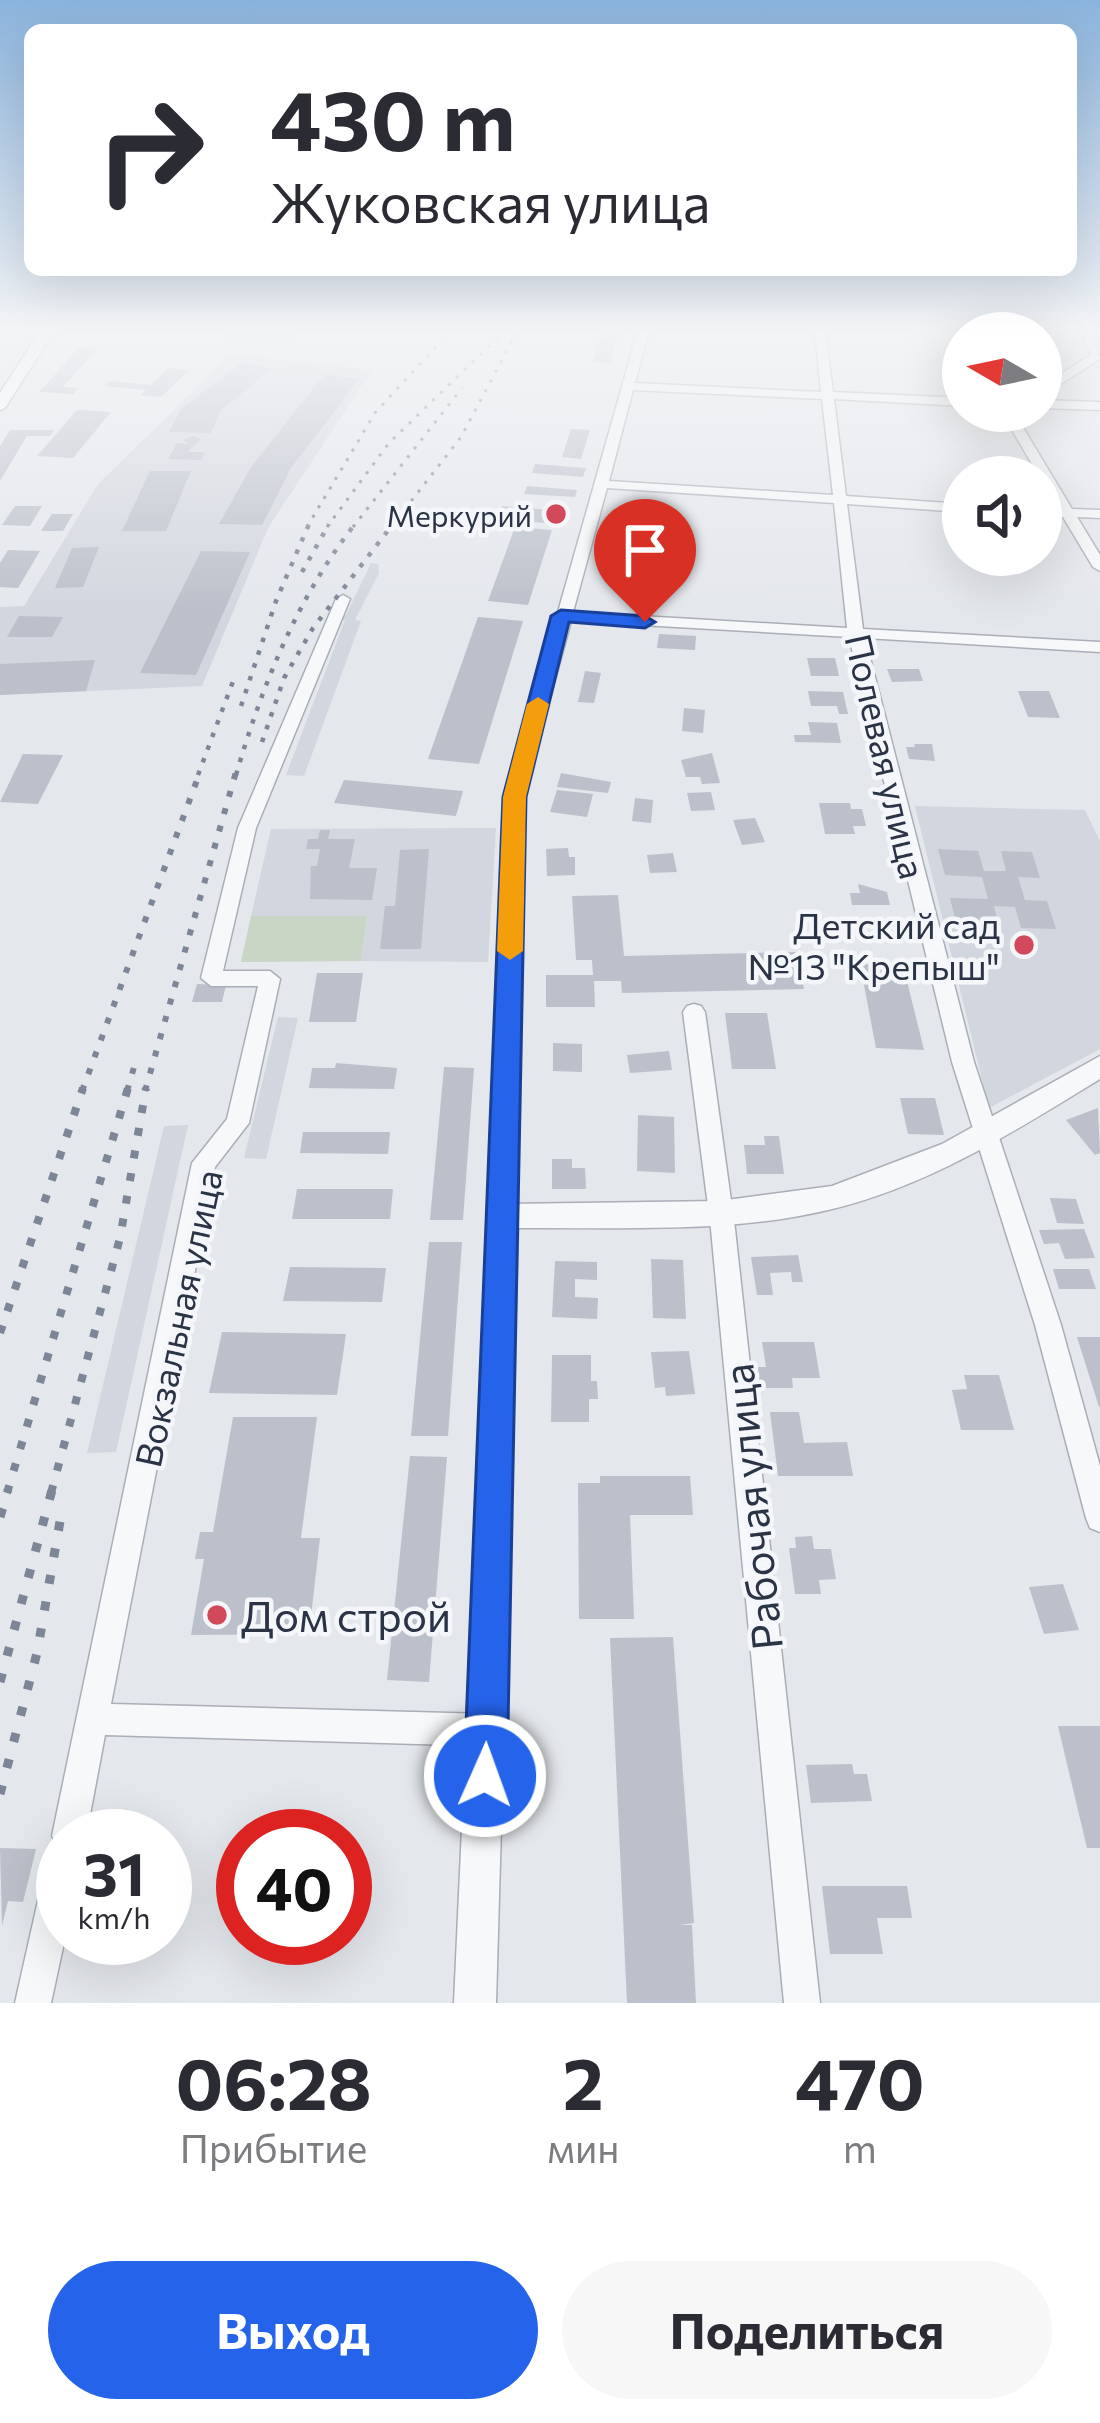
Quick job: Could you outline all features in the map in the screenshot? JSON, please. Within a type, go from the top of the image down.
[{"type":"street","points":[[475,2003],[514,797],[561,616],[619,423]]},
{"type":"street","name":"Полевая улица","points":[[832,423],[856,635],[929,937],[985,1137],[1048,1325],[1100,1518]]},
{"type":"street","points":[[1019,432],[1100,567]]},
{"type":"street","points":[[600,484],[942,507]]},
{"type":"street","points":[[1062,514],[1100,514]]},
{"type":"street","name":"Вокзальная улица","points":[[75,1809],[204,1163],[238,1124],[270,979],[211,979],[247,828],[343,599]]},
{"type":"street","points":[[561,616],[1100,647]]},
{"type":"street","name":"Рабочая улица","points":[[694,1012],[721,1211],[802,2003]]},
{"type":"street","points":[[504,1216],[791,1206],[851,1190],[985,1137],[1100,1066]]},
{"type":"street","points":[[95,1719],[487,1730]]},
{"type":"street","points":[[33,2003],[41,1965]]},
{"type":"shaded area","points":[[160,423],[337,423],[268,528],[202,686],[0,695],[0,607],[24,606],[98,484]]},
{"type":"shaded area","points":[[371,563],[378,564],[379,573],[355,620],[361,621],[304,776],[286,775],[345,620],[338,619],[346,615]]},
{"type":"shaded area","name":"Детский сад №13 \"Крепыш\"","points":[[915,806],[1085,810],[1100,841],[1100,1049],[989,1108]]},
{"type":"shaded area","points":[[496,828],[488,962],[361,961],[367,916],[251,916],[271,829]]},
{"type":"shaded area","points":[[278,1017],[298,1018],[266,1159],[244,1158]]},
{"type":"shaded area","points":[[188,1125],[116,1452],[87,1453],[164,1126]]},
{"type":"green space","points":[[251,916],[367,916],[361,961],[241,962]]},
{"type":"building","points":[[65,423],[102,423],[73,458],[37,456]]},
{"type":"building","points":[[173,423],[215,423],[211,433],[169,432]]},
{"type":"building","points":[[286,423],[325,423],[291,468],[262,525],[219,524],[251,467]]},
{"type":"building","points":[[571,429],[590,430],[581,459],[562,457]]},
{"type":"building","points":[[10,430],[54,430],[50,436],[27,436],[0,481],[0,446]]},
{"type":"building","points":[[201,439],[187,452],[205,452],[201,460],[168,459],[177,443],[188,444],[183,440]]},
{"type":"building","points":[[535,464],[586,468],[583,477],[532,473]]},
{"type":"building","points":[[150,471],[191,471],[166,531],[122,531]]},
{"type":"building","points":[[527,486],[577,490],[575,497],[524,494]]},
{"type":"building","points":[[15,506],[42,506],[30,526],[2,525]]},
{"type":"building","points":[[502,506],[562,511],[557,524],[496,519]]},
{"type":"building","points":[[52,514],[73,514],[63,531],[41,531]]},
{"type":"building","points":[[515,527],[552,530],[528,605],[488,601]]},
{"type":"building","points":[[621,527],[656,529],[656,534],[646,534],[644,542],[619,541]]},
{"type":"building","points":[[99,547],[83,587],[55,588],[72,548]]},
{"type":"building","points":[[8,550],[40,551],[18,588],[0,587],[0,563]]},
{"type":"building","points":[[201,551],[250,552],[196,675],[140,673]]},
{"type":"building","points":[[19,616],[63,617],[52,637],[7,637]]},
{"type":"building","points":[[478,617],[523,621],[479,764],[428,759]]},
{"type":"building","points":[[659,634],[696,636],[695,650],[657,648]]},
{"type":"building","points":[[807,658],[835,658],[839,676],[811,676]]},
{"type":"building","points":[[95,660],[86,691],[0,695],[0,664]]},
{"type":"building","points":[[887,669],[919,669],[923,681],[892,682]]},
{"type":"building","points":[[585,671],[601,673],[594,703],[578,702]]},
{"type":"building","points":[[808,691],[843,692],[848,714],[839,714],[837,706],[811,706]]},
{"type":"building","points":[[1018,691],[1049,691],[1060,718],[1028,717]]},
{"type":"building","points":[[684,708],[705,710],[703,733],[682,731]]},
{"type":"building","points":[[808,722],[837,723],[841,743],[795,742],[794,735],[811,735]]},
{"type":"building","points":[[932,744],[935,761],[909,759],[906,747]]},
{"type":"building","points":[[712,753],[720,783],[702,784],[700,777],[686,777],[681,760]]},
{"type":"building","points":[[23,754],[63,755],[38,804],[0,802]]},
{"type":"building","points":[[561,773],[611,782],[608,793],[557,787]]},
{"type":"building","points":[[344,780],[463,791],[456,816],[334,803]]},
{"type":"building","points":[[557,790],[593,794],[587,817],[550,812]]},
{"type":"building","points":[[711,792],[715,810],[691,811],[687,793]]},
{"type":"building","points":[[635,798],[653,800],[651,823],[632,821]]},
{"type":"building","points":[[819,803],[850,803],[851,809],[862,809],[866,826],[853,826],[855,834],[825,834]]},
{"type":"building","points":[[755,818],[765,842],[742,845],[733,820]]},
{"type":"building","points":[[320,830],[330,830],[328,839],[355,839],[349,868],[377,868],[372,900],[310,899],[311,866],[317,866],[320,849],[306,849],[308,839],[318,839]]},
{"type":"building","points":[[568,848],[569,857],[575,857],[575,875],[547,876],[546,849]]},
{"type":"building","points":[[429,849],[421,949],[380,949],[385,906],[395,906],[400,850]]},
{"type":"building","points":[[938,849],[978,851],[984,871],[1006,871],[1001,851],[1032,852],[1040,878],[1018,877],[1025,900],[1047,901],[1056,929],[1021,928],[1015,907],[994,906],[999,928],[957,926],[950,898],[988,899],[982,877],[945,875]]},
{"type":"building","points":[[673,853],[677,872],[650,873],[647,855]]},
{"type":"building","points":[[858,884],[887,892],[890,905],[852,905],[850,893],[860,893]]},
{"type":"building","points":[[618,895],[624,956],[796,952],[804,989],[622,993],[621,981],[594,981],[595,1007],[546,1007],[546,975],[593,975],[592,960],[576,960],[572,896]]},
{"type":"building","points":[[860,964],[903,965],[924,1050],[876,1048]]},
{"type":"building","points":[[317,973],[363,973],[356,1022],[309,1022]]},
{"type":"building","points":[[197,984],[226,985],[222,1002],[192,1002]]},
{"type":"building","points":[[725,1013],[767,1013],[776,1069],[732,1069]]},
{"type":"building","points":[[553,1043],[582,1044],[582,1072],[553,1071]]},
{"type":"building","points":[[669,1051],[672,1070],[630,1073],[627,1055]]},
{"type":"building","points":[[336,1063],[397,1068],[394,1089],[309,1088],[312,1068],[335,1068]]},
{"type":"building","points":[[444,1067],[474,1068],[463,1220],[430,1220]]},
{"type":"building","points":[[900,1098],[935,1098],[944,1135],[908,1134]]},
{"type":"building","points":[[1098,1108],[1100,1153],[1095,1155],[1066,1120]]},
{"type":"building","points":[[638,1115],[674,1117],[675,1173],[637,1171]]},
{"type":"building","points":[[303,1132],[390,1132],[388,1154],[300,1153]]},
{"type":"building","points":[[764,1136],[779,1136],[784,1174],[747,1174],[744,1145],[765,1145]]},
{"type":"building","points":[[552,1159],[572,1159],[572,1168],[585,1168],[586,1189],[552,1189]]},
{"type":"building","points":[[297,1189],[393,1189],[390,1219],[292,1219]]},
{"type":"building","points":[[1050,1198],[1076,1199],[1084,1224],[1057,1223]]},
{"type":"building","points":[[1084,1229],[1095,1258],[1065,1259],[1059,1243],[1044,1244],[1039,1230]]},
{"type":"building","points":[[429,1242],[462,1242],[448,1436],[411,1436]]},
{"type":"building","points":[[798,1255],[803,1282],[792,1282],[791,1272],[770,1273],[773,1295],[757,1295],[751,1257]]},
{"type":"building","points":[[651,1259],[683,1260],[686,1319],[653,1318]]},
{"type":"building","points":[[555,1261],[597,1262],[597,1280],[575,1279],[575,1297],[598,1298],[597,1319],[552,1317]]},
{"type":"building","points":[[290,1267],[386,1268],[382,1302],[283,1301]]},
{"type":"building","points":[[1053,1269],[1089,1269],[1096,1289],[1059,1289]]},
{"type":"building","points":[[222,1332],[346,1334],[337,1395],[209,1393]]},
{"type":"building","points":[[1077,1337],[1100,1337],[1100,1407],[1099,1407]]},
{"type":"building","points":[[762,1342],[814,1342],[820,1378],[792,1378],[793,1388],[753,1388],[750,1367],[766,1367]]},
{"type":"building","points":[[689,1351],[695,1394],[666,1396],[665,1387],[655,1388],[651,1352]]},
{"type":"building","points":[[552,1355],[591,1355],[591,1381],[597,1381],[598,1399],[589,1399],[589,1422],[551,1422]]},
{"type":"building","points":[[964,1375],[999,1375],[1014,1430],[961,1430],[952,1390],[967,1389]]},
{"type":"building","points":[[770,1412],[799,1412],[804,1443],[847,1442],[853,1476],[778,1476]]},
{"type":"building","points":[[233,1417],[317,1417],[301,1538],[320,1538],[309,1634],[191,1635],[204,1559],[195,1559],[200,1532],[213,1532]]},
{"type":"building","points":[[410,1456],[447,1457],[429,1682],[387,1680]]},
{"type":"building","points":[[600,1476],[690,1476],[693,1515],[630,1515],[634,1619],[579,1619],[578,1483],[600,1483]]},
{"type":"building","points":[[812,1536],[814,1549],[831,1549],[836,1579],[819,1580],[821,1594],[795,1594],[789,1548],[796,1548],[795,1537]]},
{"type":"building","points":[[1063,1584],[1079,1630],[1044,1634],[1029,1587]]},
{"type":"building","points":[[673,1637],[694,1923],[679,1925],[692,1925],[696,2003],[627,2003],[610,1638]]},
{"type":"building","points":[[1058,1726],[1100,1726],[1100,1848],[1087,1848]]},
{"type":"building","points":[[852,1764],[854,1774],[867,1774],[872,1801],[811,1803],[806,1765]]},
{"type":"building","points":[[0,1848],[36,1849],[23,1902],[8,1901],[2,1926]]},
{"type":"building","points":[[822,1886],[907,1886],[912,1918],[877,1918],[883,1954],[830,1954]]},
{"type":"railway","points":[[307,527],[369,423]]},
{"type":"railway","points":[[328,525],[389,443],[409,423]]},
{"type":"railway","points":[[353,527],[434,423]]},
{"type":"railway","points":[[391,527],[468,423]]},
{"type":"railway","points":[[241,706],[276,601],[309,524]]},
{"type":"railway","points":[[236,775],[257,709],[299,612],[355,524]]},
{"type":"railway","points":[[262,742],[284,678],[313,628],[393,524]]},
{"type":"railway","points":[[302,572],[328,525]]},
{"type":"railway","points":[[198,775],[235,676]]},
{"type":"railway","points":[[82,1091],[200,772]]},
{"type":"railway","points":[[145,1091],[236,772]]},
{"type":"railway","points":[[127,1091],[137,1057]]},
{"type":"railway","points":[[0,1333],[83,1088]]},
{"type":"railway","points":[[7,1493],[128,1088]]},
{"type":"railway","points":[[51,1493],[120,1238],[146,1088]]},
{"type":"railway","points":[[0,1517],[8,1490]]},
{"type":"railway","points":[[0,1682],[52,1490]]},
{"type":"railway","points":[[0,1794],[37,1653],[62,1510]]},
{"type":"slow traffic","points":[[510,951],[514,797],[538,704]]},
{"type":"place","name":"Меркурий","points":[[556,514]]},
{"type":"place","name":"Детский сад №13 \"Крепыш\"","points":[[1024,945]]},
{"type":"place","name":"Дом строй","points":[[217,1615]]},
{"type":"route","points":[[485,1776],[514,797],[561,616],[645,622]]}]
